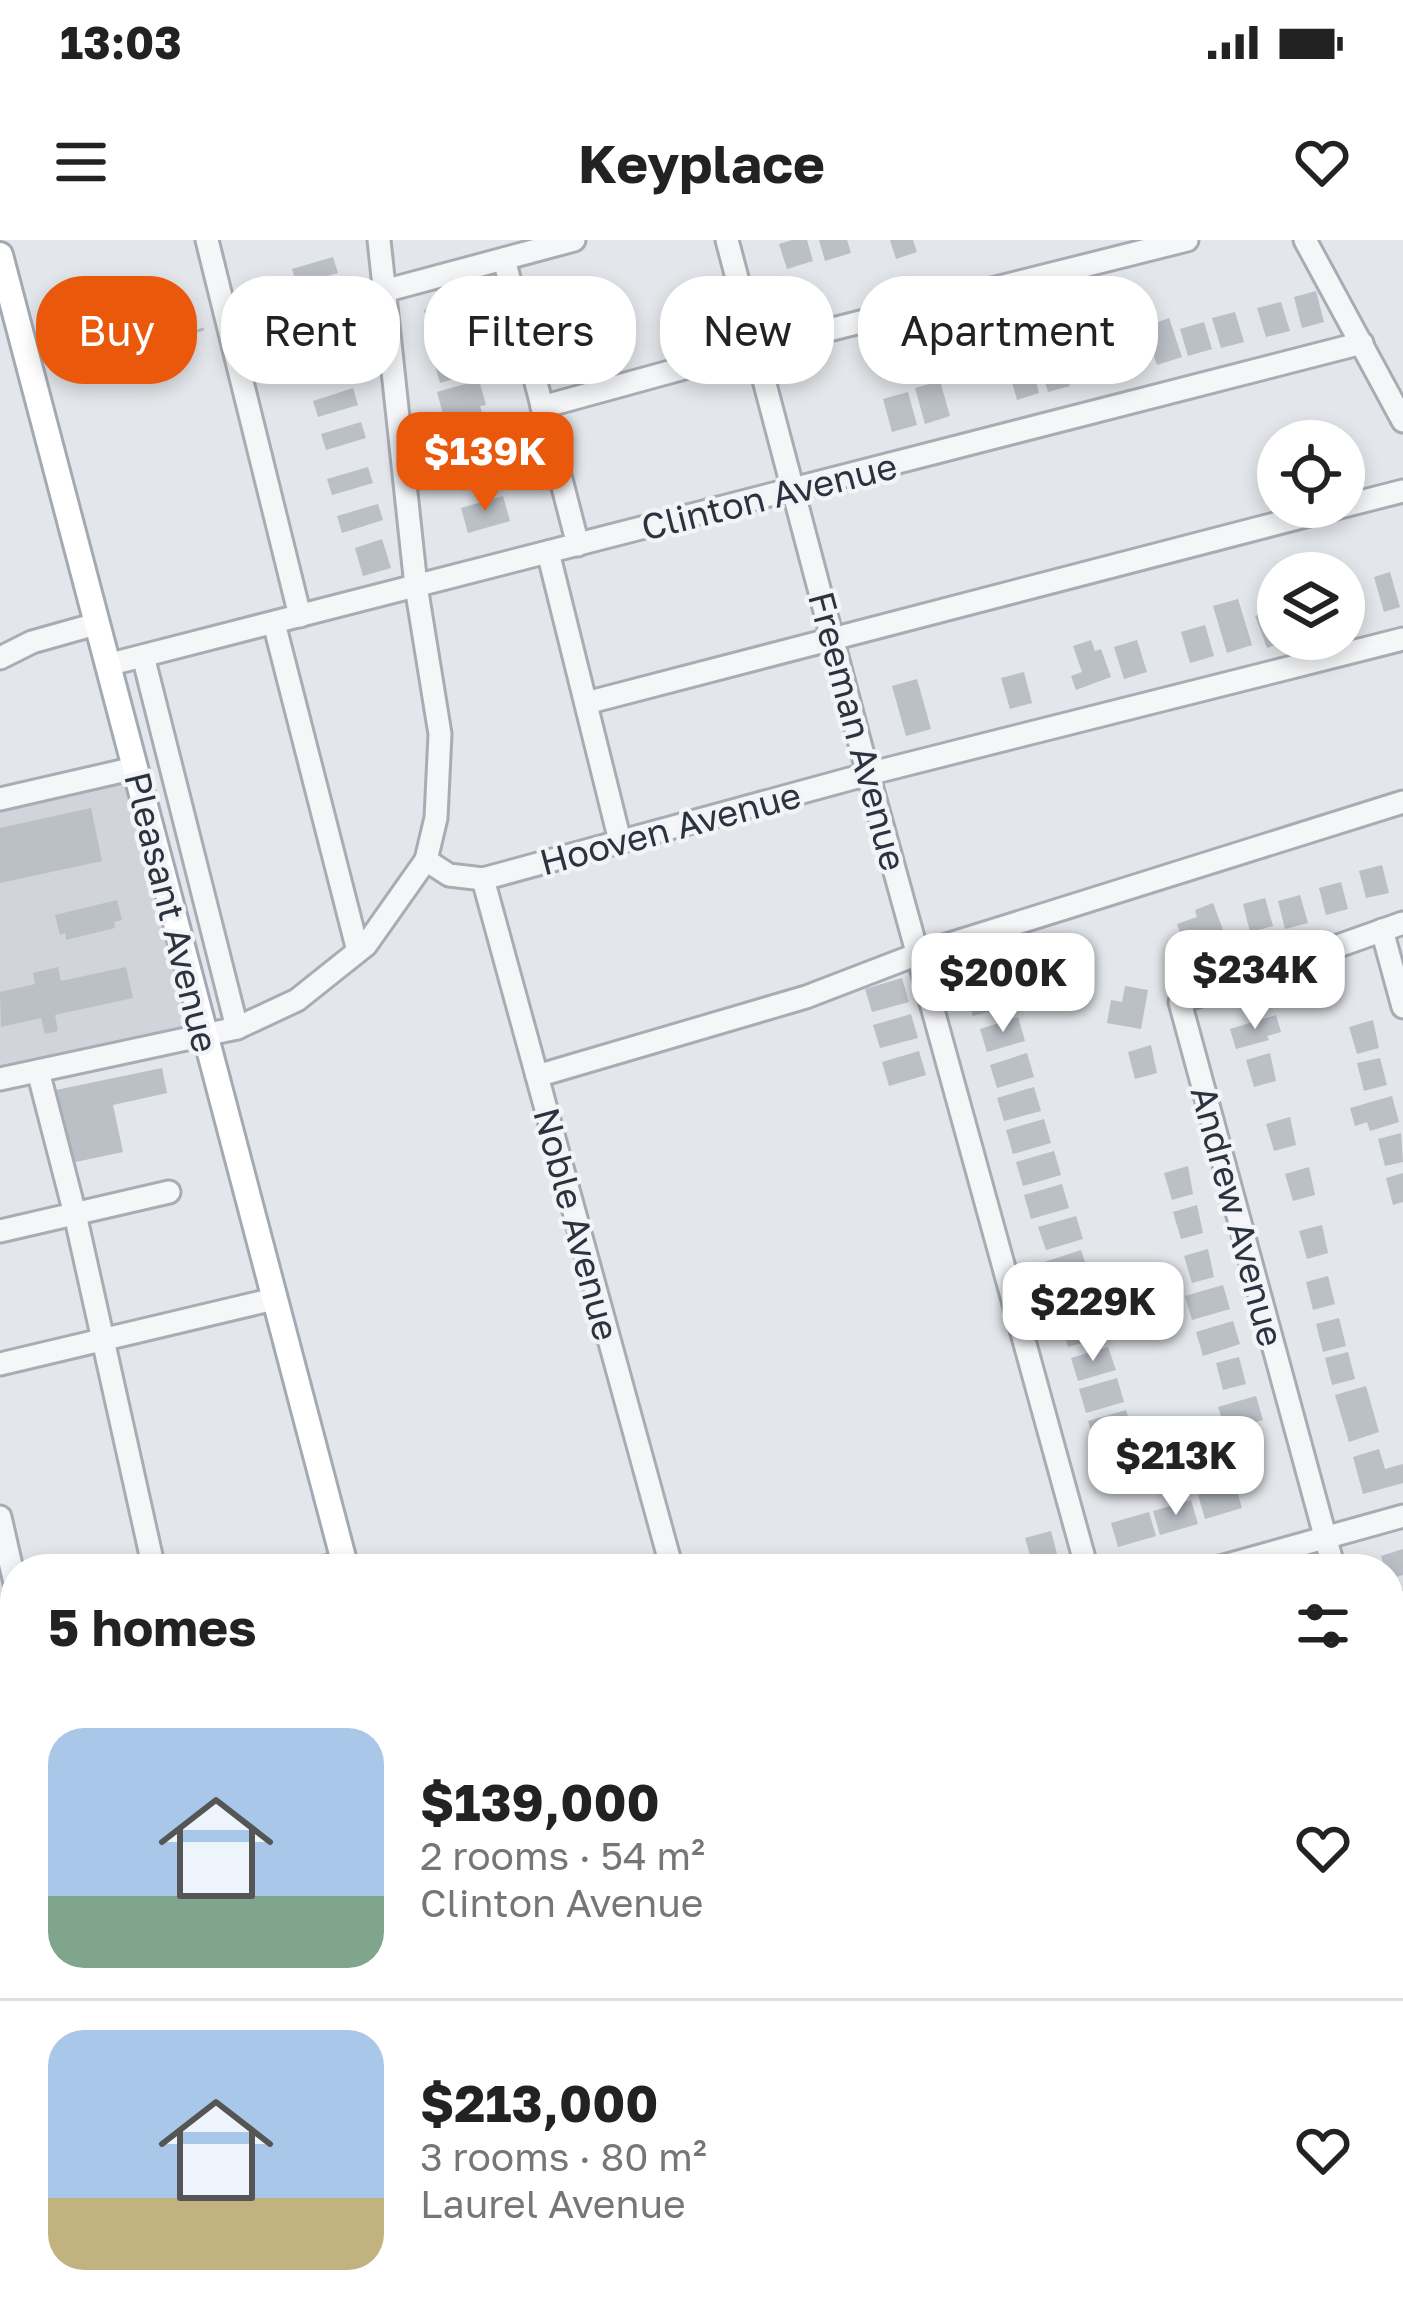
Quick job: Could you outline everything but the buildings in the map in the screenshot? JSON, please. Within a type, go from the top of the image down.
[{"type":"main road","name":"Pleasant Avenue","points":[[0,255],[343,1554]]},
{"type":"street","points":[[207,240],[221,295]]},
{"type":"street","points":[[379,240],[383,276]]},
{"type":"street","points":[[400,287],[548,243],[574,240]]},
{"type":"street","name":"Freeman Avenue","points":[[727,240],[737,276]]},
{"type":"street","points":[[834,329],[1187,240]]},
{"type":"street","points":[[1304,240],[1403,421]]},
{"type":"street","points":[[504,259],[578,545]]},
{"type":"street","name":"Clinton Avenue","points":[[107,665],[1361,343]]},
{"type":"street","points":[[542,406],[660,374]]},
{"type":"street","points":[[243,384],[300,616]]},
{"type":"street","points":[[0,1079],[237,1028],[297,1000],[358,951],[426,860],[436,818],[440,734],[416,586],[394,384]]},
{"type":"street","name":"Freeman Avenue","points":[[767,384],[868,774],[1084,1554]]},
{"type":"street","points":[[1365,501],[1403,491]]},
{"type":"street","points":[[586,703],[1259,528]]},
{"type":"street","points":[[548,552],[620,842]]},
{"type":"street","points":[[274,623],[358,951]]},
{"type":"street","points":[[0,658],[32,642],[96,624]]},
{"type":"street","name":"Hooven Avenue","points":[[483,879],[868,774],[1403,639]]},
{"type":"street","points":[[143,656],[237,1028]]},
{"type":"street","points":[[0,799],[135,767]]},
{"type":"street","points":[[537,1076],[806,997],[918,954],[1403,802]]},
{"type":"street","points":[[426,860],[449,875],[483,879]]},
{"type":"street","name":"Noble Avenue","points":[[483,879],[668,1554]]},
{"type":"street","points":[[1392,927],[1403,1007]]},
{"type":"street","name":"Andrew Avenue","points":[[1330,1554],[1180,1002],[1392,927]]},
{"type":"street","points":[[38,1071],[151,1554]]},
{"type":"street","points":[[0,1231],[169,1192]]},
{"type":"street","points":[[0,1364],[274,1299]]},
{"type":"street","points":[[1266,1554],[1403,1516]]},
{"type":"street","points":[[0,1517],[8,1554]]},
{"type":"shaded area","points":[[135,768],[203,1036],[0,1079],[0,799]]}]
